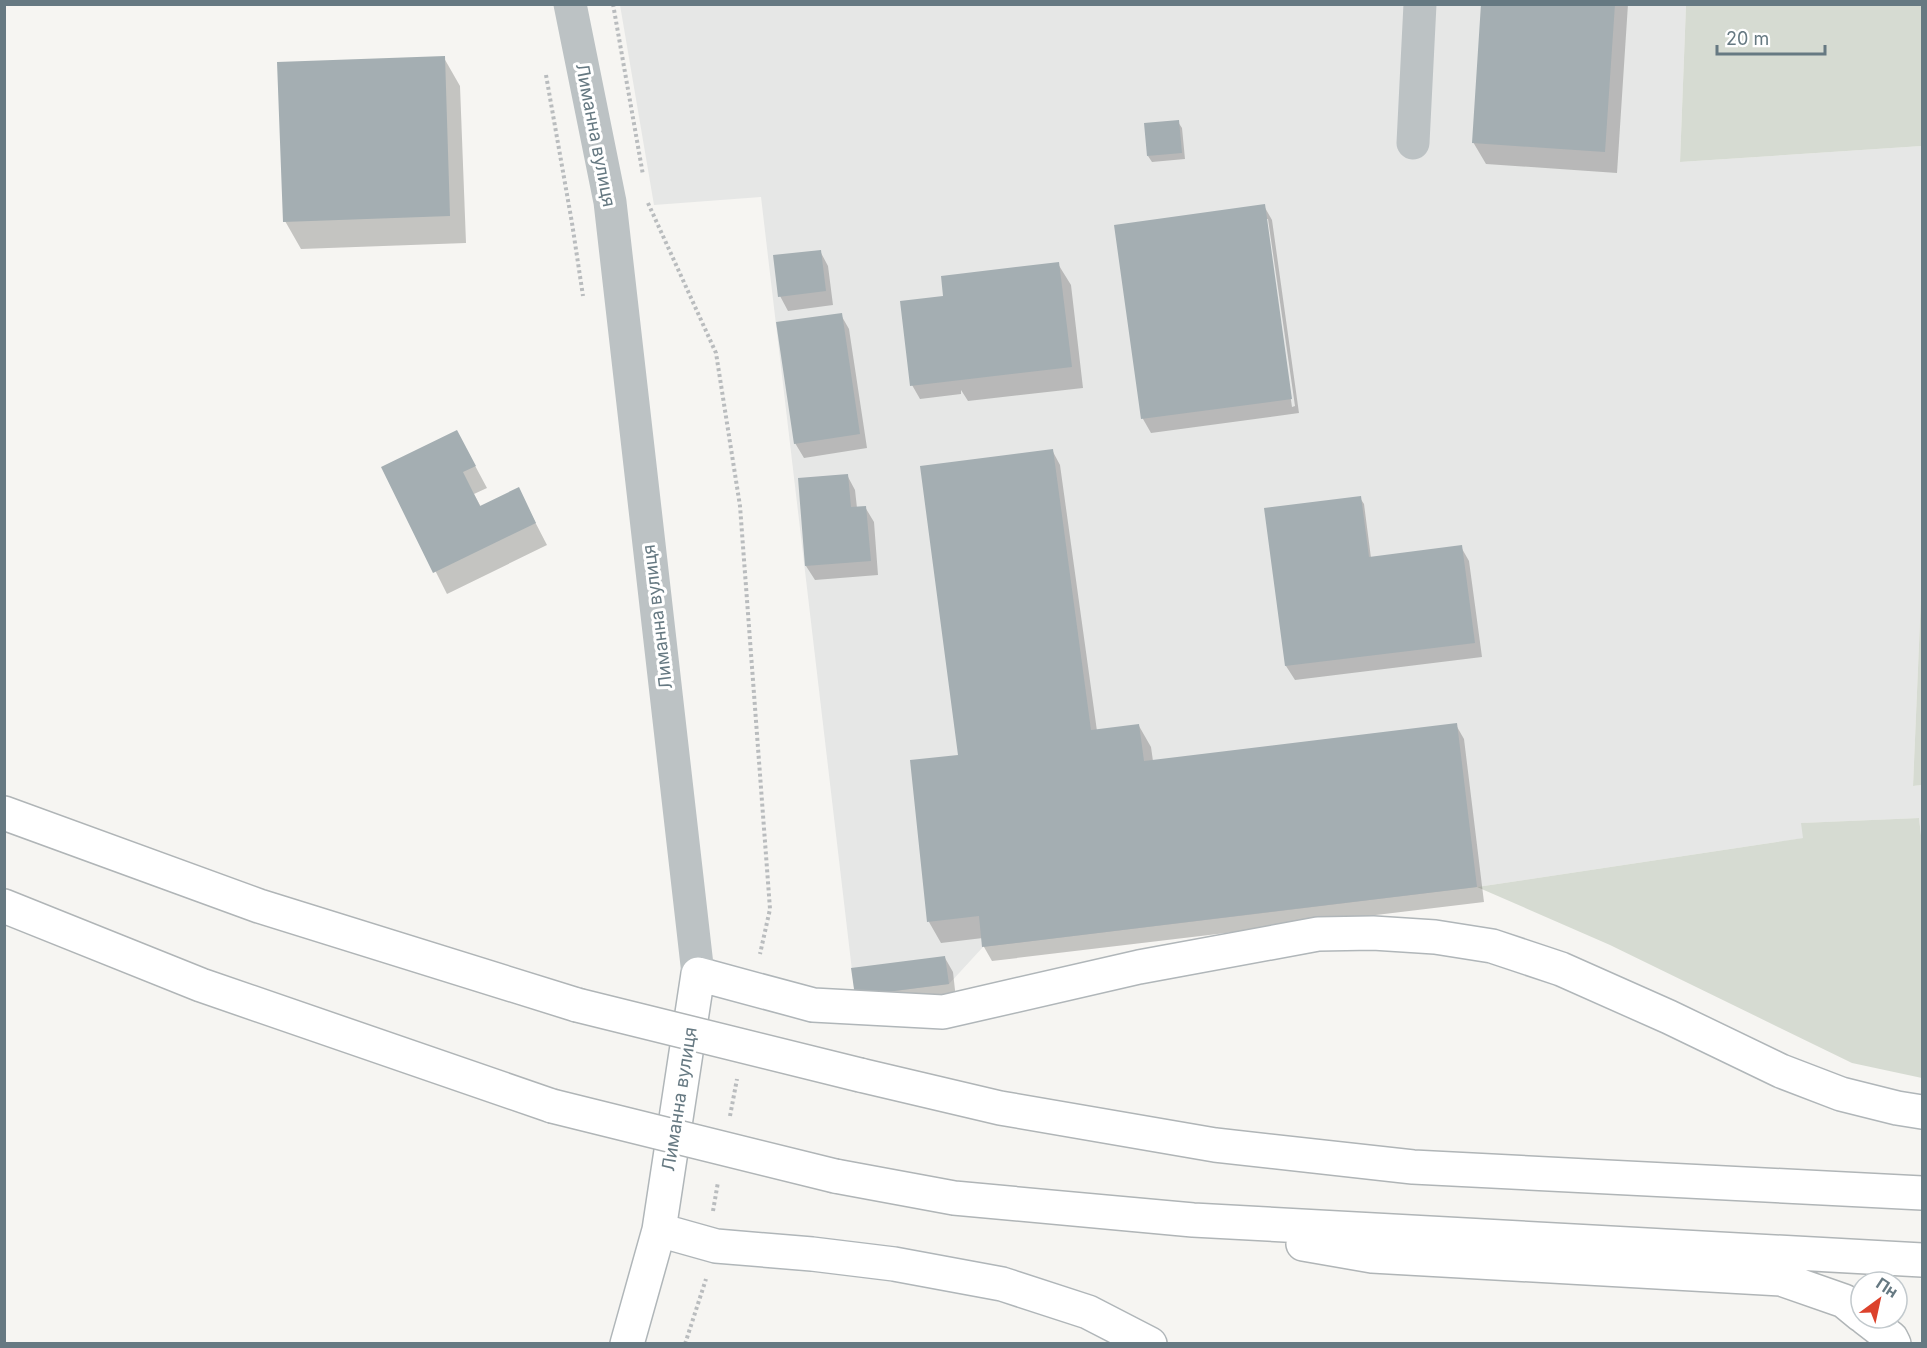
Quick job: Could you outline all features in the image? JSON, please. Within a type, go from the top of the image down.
[{"type":"main road","points":[[4,813],[259,906],[577,1005],[1000,1108],[1215,1145],[1413,1167],[1923,1193]]},
{"type":"main road","points":[[4,906],[201,985],[552,1106],[835,1176],[954,1198],[1192,1220],[1923,1260]]},
{"type":"main road","points":[[698,974],[813,1005],[943,1012],[1139,967],[1318,934],[1373,933],[1435,937],[1492,946],[1561,969],[1669,1017],[1781,1071],[1831,1090],[1923,1112]]},
{"type":"main road","name":"Лиманна вулиця","points":[[627,1344],[658,1230],[698,974]]},
{"type":"main road","points":[[1712,1183],[1923,1171]]},
{"type":"main road","points":[[1192,1220],[1372,1256],[1781,1279],[1849,1306]]},
{"type":"main road","points":[[658,1230],[716,1246],[894,1264],[1002,1284],[1088,1312],[1150,1344]]},
{"type":"main road","points":[[1881,1330],[1891,1338],[1894,1344]]},
{"type":"street","name":"Лиманна вулиця","points":[[570,4],[610,202],[698,974]]},
{"type":"street","points":[[1413,143],[1420,4]]},
{"type":"path","points":[[613,4],[645,185]]},
{"type":"path","points":[[545,74],[584,305]]},
{"type":"path","points":[[647,197],[649,208],[716,353],[740,506],[770,909],[753,988]]},
{"type":"path","points":[[730,1118],[738,1071]]},
{"type":"path","points":[[713,1212],[719,1177]]},
{"type":"path","points":[[685,1344],[701,1293]]},
{"type":"shaded area","points":[[620,5],[1686,5],[1680,162],[1922,146],[1922,574],[1913,786],[1922,785],[1922,844],[1919,818],[1802,823],[1804,838],[1477,887],[983,947],[949,984],[855,996],[761,197],[654,205]]},
{"type":"shaded area","points":[[1686,5],[1922,5],[1922,146],[1680,162]]},
{"type":"shaded area","points":[[1922,574],[1922,785],[1913,786]]},
{"type":"shaded area","points":[[1919,818],[1922,844],[1922,1078],[1852,1063],[1610,945],[1477,887],[1803,838],[1801,823]]},
{"type":"building","points":[[1481,4],[1615,4],[1605,152],[1472,143]]},
{"type":"building","points":[[445,56],[450,216],[283,222],[277,62]]},
{"type":"building","points":[[1179,120],[1182,153],[1147,156],[1144,123]]},
{"type":"building","points":[[1265,204],[1292,399],[1141,419],[1114,225]]},
{"type":"building","points":[[821,250],[826,291],[778,297],[773,255]]},
{"type":"building","points":[[1059,262],[1072,367],[910,386],[900,301],[943,296],[941,276]]},
{"type":"building","points":[[842,313],[860,434],[794,444],[776,322]]},
{"type":"building","points":[[457,430],[476,466],[463,472],[480,506],[519,487],[536,523],[433,573],[381,467]]},
{"type":"building","points":[[1053,449],[1091,730],[1139,724],[1144,761],[1457,723],[1477,887],[982,947],[979,916],[927,922],[910,760],[958,755],[920,466]]},
{"type":"building","points":[[848,474],[851,507],[866,506],[871,561],[805,566],[798,478]]},
{"type":"building","points":[[1361,496],[1369,557],[1462,545],[1475,643],[1285,666],[1264,508]]},
{"type":"building","points":[[945,956],[949,984],[855,996],[851,968]]}]
